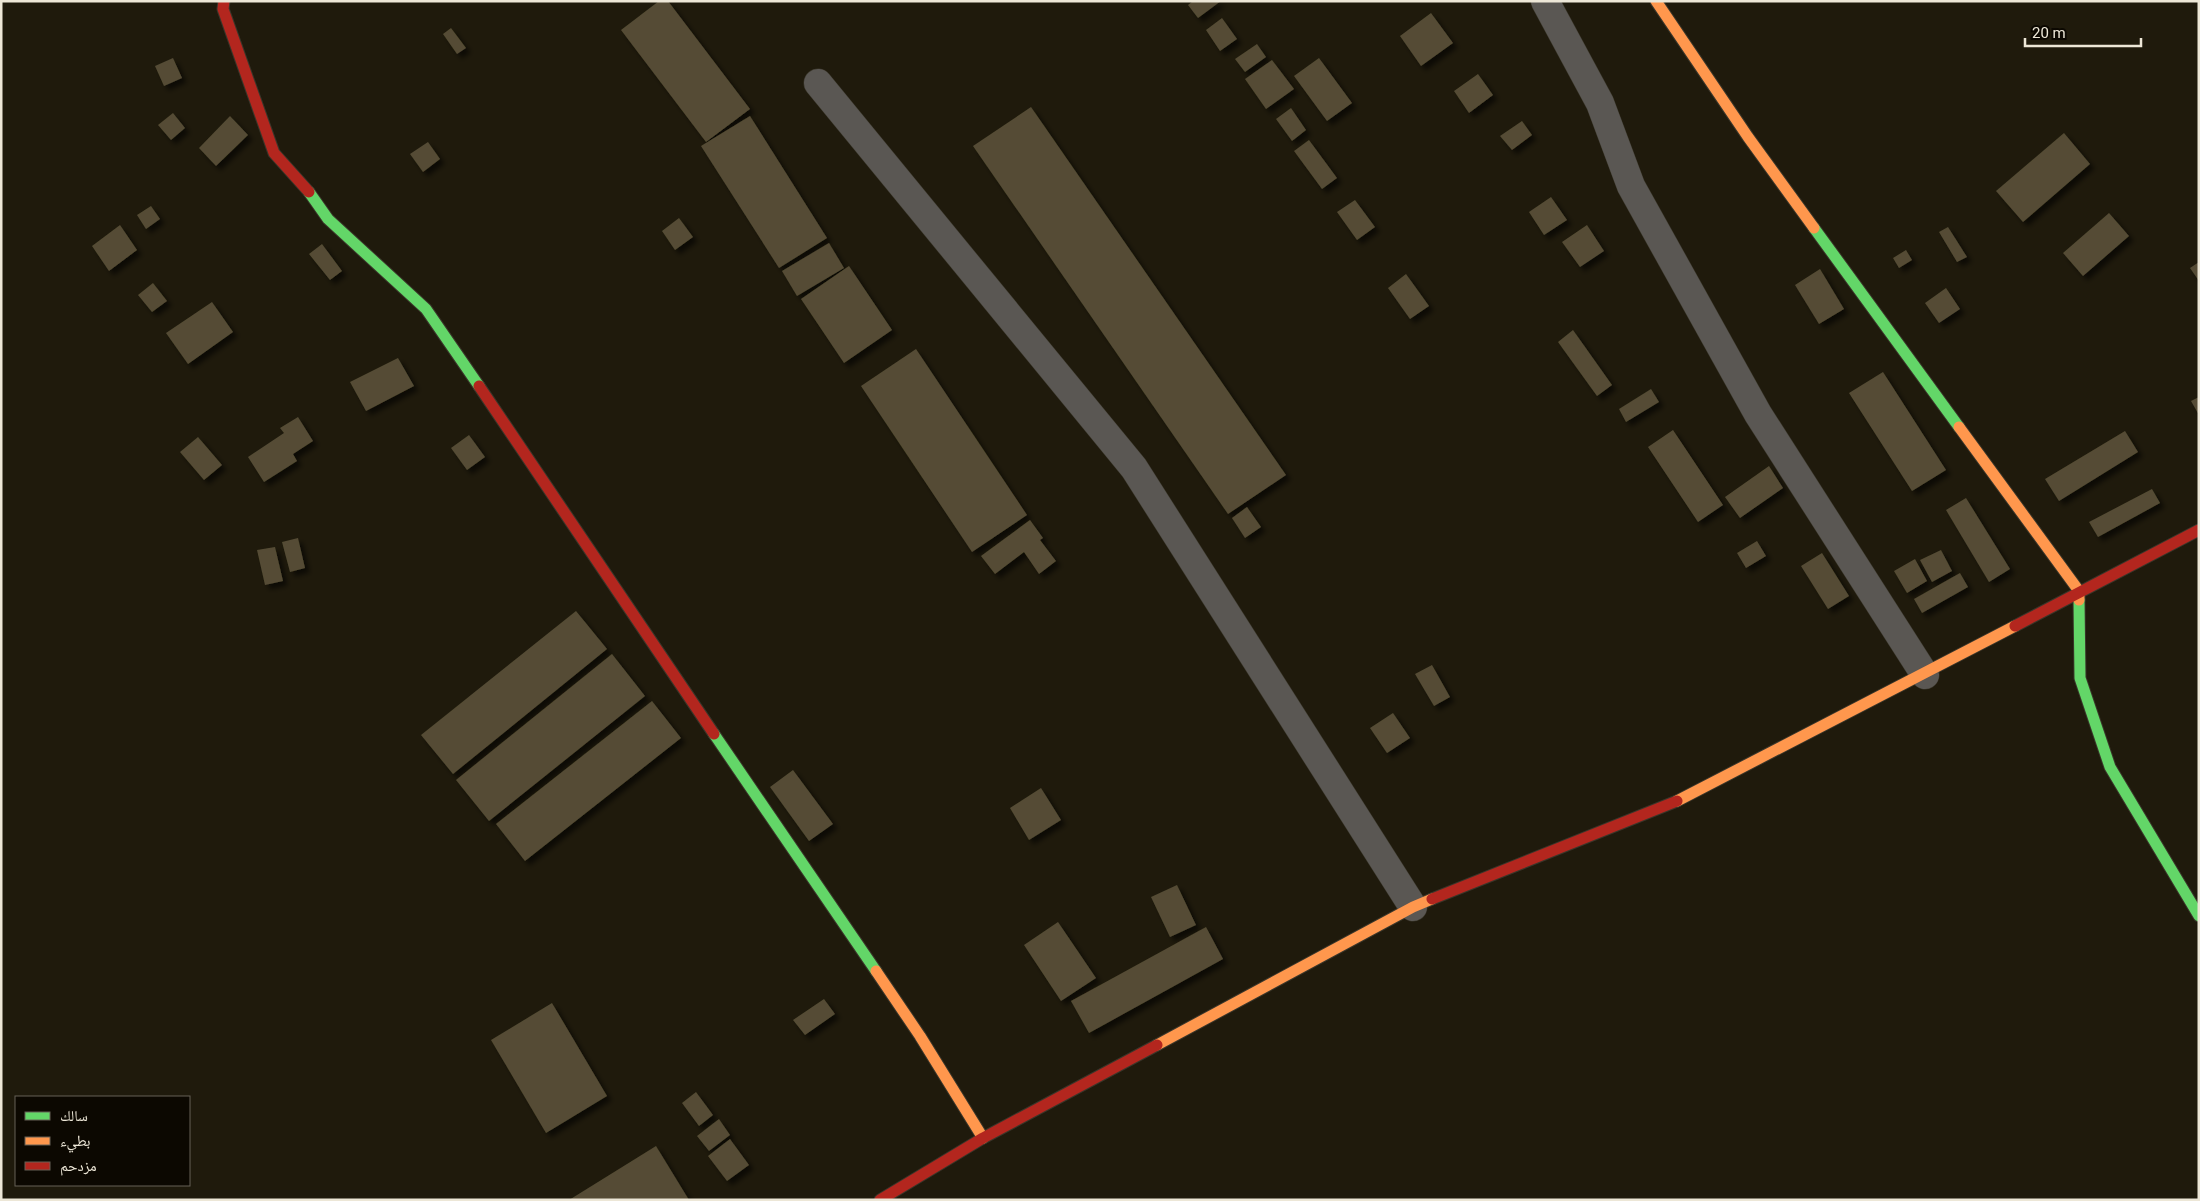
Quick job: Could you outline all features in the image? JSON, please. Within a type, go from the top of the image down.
[{"type":"street","points":[[224,1],[223,9],[274,153],[306,188],[328,220],[426,310],[920,1036],[983,1138]]},
{"type":"street","points":[[1545,1],[1600,104],[1631,186],[1754,405],[1924,675]]},
{"type":"street","points":[[1656,1],[1748,136],[2079,591],[2080,678],[2110,767],[2199,916]]},
{"type":"street","points":[[818,83],[1134,468],[1414,907]]},
{"type":"street","points":[[880,1200],[983,1138],[1414,907],[1684,798],[1924,675],[2079,591],[2199,530]]},
{"type":"building","points":[[659,1],[668,1],[750,109],[706,142],[621,30]]},
{"type":"building","points":[[1193,1],[1221,1],[1198,18],[1188,5]]},
{"type":"building","points":[[1431,13],[1453,43],[1421,66],[1400,36]]},
{"type":"building","points":[[1222,18],[1237,39],[1220,51],[1206,30]]},
{"type":"building","points":[[451,28],[466,48],[457,54],[443,34]]},
{"type":"building","points":[[1257,44],[1266,57],[1245,72],[1235,59]]},
{"type":"building","points":[[173,58],[182,78],[164,86],[155,66]]},
{"type":"building","points":[[1319,58],[1352,103],[1327,121],[1294,76]]},
{"type":"building","points":[[1272,60],[1294,89],[1266,109],[1245,79]]},
{"type":"building","points":[[1478,74],[1493,95],[1469,113],[1454,91]]},
{"type":"building","points":[[1031,107],[1286,475],[1228,514],[973,146]]},
{"type":"building","points":[[1291,108],[1306,130],[1292,141],[1276,119]]},
{"type":"building","points":[[173,113],[185,128],[171,140],[158,125]]},
{"type":"building","points":[[230,116],[248,135],[216,166],[199,148]]},
{"type":"building","points":[[750,116],[827,238],[779,268],[701,146]]},
{"type":"building","points":[[1522,121],[1532,135],[1512,150],[1500,136]]},
{"type":"building","points":[[2064,133],[2090,164],[2023,222],[1996,191]]},
{"type":"building","points":[[1309,140],[1337,178],[1322,189],[1294,151]]},
{"type":"building","points":[[428,142],[440,159],[423,172],[410,154]]},
{"type":"building","points":[[1551,197],[1567,220],[1544,235],[1529,212]]},
{"type":"building","points":[[1355,200],[1375,227],[1357,240],[1337,212]]},
{"type":"building","points":[[151,206],[160,219],[146,229],[137,215]]},
{"type":"building","points":[[2109,213],[2129,236],[2083,276],[2063,253]]},
{"type":"building","points":[[679,218],[693,237],[675,250],[662,231]]},
{"type":"building","points":[[120,225],[137,250],[109,271],[92,246]]},
{"type":"building","points":[[1587,225],[1604,251],[1580,267],[1562,242]]},
{"type":"building","points":[[1948,227],[1967,257],[1957,262],[1939,232]]},
{"type":"building","points":[[829,243],[844,268],[797,296],[782,271]]},
{"type":"building","points":[[322,244],[342,271],[330,280],[309,254]]},
{"type":"building","points":[[1906,250],[1912,260],[1899,268],[1893,258]]},
{"type":"building","points":[[2199,262],[2199,281],[2190,268]]},
{"type":"building","points":[[849,266],[892,330],[844,363],[801,299]]},
{"type":"building","points":[[1820,269],[1844,309],[1819,324],[1795,285]]},
{"type":"building","points":[[1406,274],[1429,306],[1410,319],[1388,288]]},
{"type":"building","points":[[153,283],[167,301],[152,312],[138,295]]},
{"type":"building","points":[[1946,288],[1960,309],[1939,323],[1925,303]]},
{"type":"building","points":[[212,302],[233,332],[188,364],[166,333]]},
{"type":"building","points":[[1573,330],[1612,385],[1597,396],[1558,342]]},
{"type":"building","points":[[916,349],[1027,515],[972,552],[861,386]]},
{"type":"building","points":[[398,358],[414,386],[366,411],[350,382]]},
{"type":"building","points":[[1883,372],[1946,470],[1912,491],[1849,393]]},
{"type":"building","points":[[1651,389],[1659,402],[1626,422],[1619,409]]},
{"type":"building","points":[[2199,397],[2199,415],[2191,401]]},
{"type":"building","points":[[298,417],[313,441],[293,454],[297,461],[264,482],[248,457],[284,433],[280,428]]},
{"type":"building","points":[[1673,430],[1723,505],[1698,522],[1648,447]]},
{"type":"building","points":[[2125,431],[2138,452],[2059,501],[2045,479]]},
{"type":"building","points":[[469,435],[485,457],[467,470],[451,448]]},
{"type":"building","points":[[198,437],[222,465],[204,480],[180,452]]},
{"type":"building","points":[[1769,466],[1783,488],[1740,518],[1725,497]]},
{"type":"building","points":[[2152,489],[2160,503],[2098,537],[2089,522]]},
{"type":"building","points":[[1966,498],[2010,569],[1989,582],[1946,510]]},
{"type":"building","points":[[1247,507],[1261,527],[1245,538],[1232,518]]},
{"type":"building","points":[[1030,520],[1043,538],[1040,540],[1056,561],[1039,574],[1024,552],[995,574],[981,556]]},
{"type":"building","points":[[298,538],[305,568],[290,572],[282,542]]},
{"type":"building","points":[[1757,541],[1766,556],[1746,568],[1737,553]]},
{"type":"building","points":[[275,547],[283,581],[265,585],[257,550]]},
{"type":"building","points":[[1941,550],[1952,571],[1932,582],[1920,560]]},
{"type":"building","points":[[1822,553],[1849,596],[1828,609],[1801,566]]},
{"type":"building","points":[[1915,559],[1927,581],[1907,593],[1894,571]]},
{"type":"building","points":[[1960,573],[1968,587],[1922,613],[1914,599]]},
{"type":"building","points":[[576,611],[607,649],[453,774],[421,735]]},
{"type":"building","points":[[612,654],[645,696],[489,821],[456,780]]},
{"type":"building","points":[[1432,665],[1450,697],[1434,706],[1415,674]]},
{"type":"building","points":[[652,701],[681,738],[525,861],[496,824]]},
{"type":"building","points":[[1393,713],[1410,738],[1387,753],[1370,728]]},
{"type":"building","points":[[793,770],[833,824],[809,841],[770,787]]},
{"type":"building","points":[[1041,788],[1061,820],[1029,840],[1010,808]]},
{"type":"building","points":[[1177,885],[1196,925],[1170,937],[1151,897]]},
{"type":"building","points":[[1058,922],[1096,978],[1061,1001],[1024,945]]},
{"type":"building","points":[[1206,927],[1223,959],[1089,1033],[1071,1001]]},
{"type":"building","points":[[824,999],[835,1014],[805,1035],[793,1020]]},
{"type":"building","points":[[552,1003],[607,1096],[546,1133],[491,1040]]},
{"type":"building","points":[[696,1092],[713,1115],[699,1126],[682,1103]]},
{"type":"building","points":[[719,1119],[730,1135],[709,1151],[697,1136]]},
{"type":"building","points":[[730,1139],[749,1165],[727,1181],[708,1156]]},
{"type":"building","points":[[656,1146],[689,1200],[569,1200]]},
{"type":"traffic: fast","points":[[309,192],[328,219],[426,309],[479,386]]},
{"type":"traffic: fast","points":[[1814,228],[1959,427]]},
{"type":"traffic: fast","points":[[2079,600],[2080,678],[2110,767],[2199,916]]},
{"type":"traffic: fast","points":[[714,734],[876,971]]},
{"type":"traffic: slow","points":[[1656,1],[1748,137],[1814,228]]},
{"type":"traffic: slow","points":[[1959,427],[2079,591],[2079,600]]},
{"type":"traffic: slow","points":[[1677,801],[2015,626]]},
{"type":"traffic: slow","points":[[1157,1045],[1413,907],[1432,899]]},
{"type":"traffic: slow","points":[[876,971],[920,1036],[983,1138]]},
{"type":"traffic: jam","points":[[224,1],[223,9],[274,153],[309,192]]},
{"type":"traffic: jam","points":[[479,386],[714,734]]},
{"type":"traffic: jam","points":[[2015,626],[2199,530]]},
{"type":"traffic: jam","points":[[1432,899],[1677,801]]},
{"type":"traffic: jam","points":[[880,1200],[983,1138],[1157,1045]]}]
